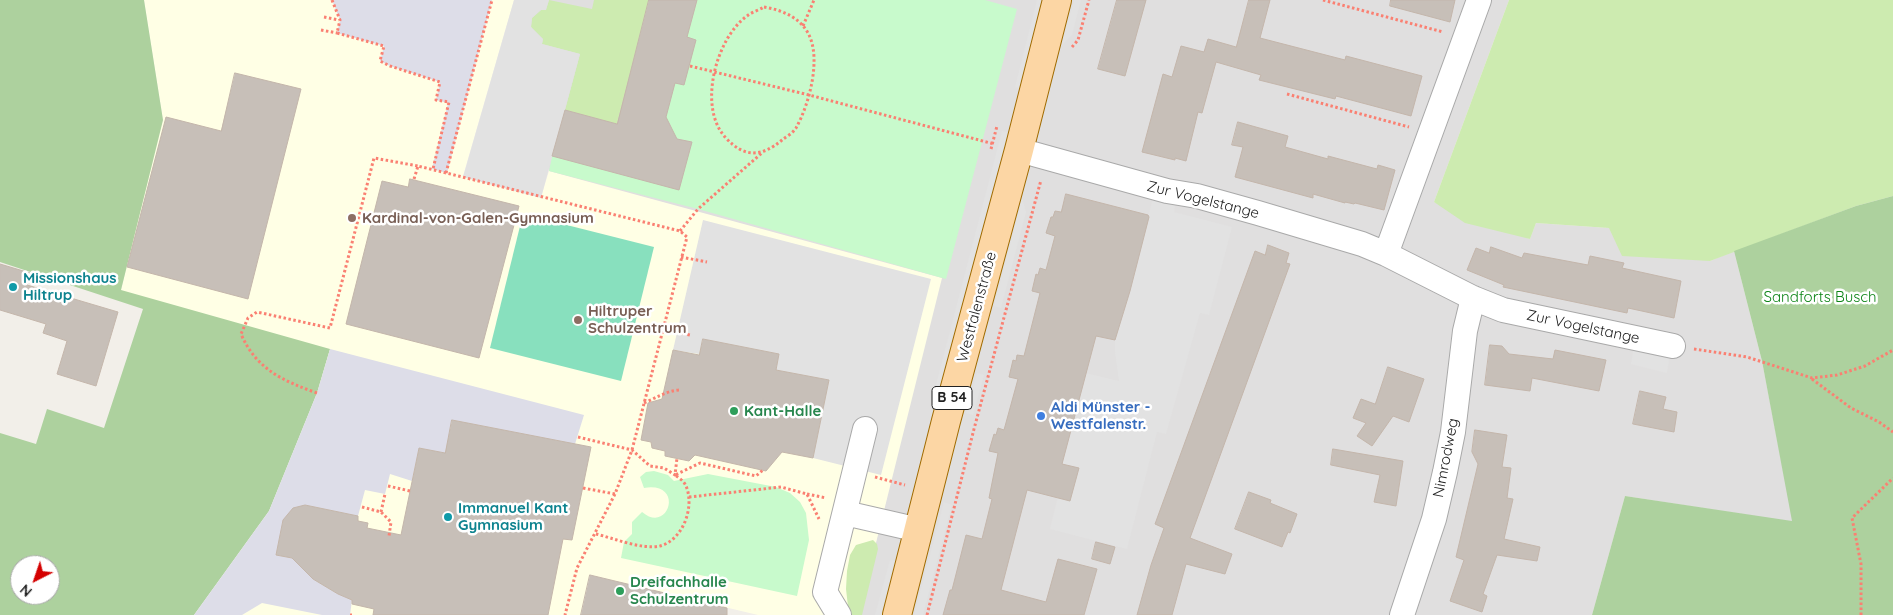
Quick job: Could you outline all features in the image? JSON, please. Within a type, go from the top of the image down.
[{"type":"main road","name":"Westfalenstraße","points":[[897,615],[946,421],[1031,154],[1058,0]]},
{"type":"street","points":[[1386,254],[1479,0]]},
{"type":"street","name":"Zur Vogelstange","points":[[1031,154],[1168,191],[1197,196],[1258,212],[1362,244],[1386,254],[1473,298],[1503,310],[1673,346]]},
{"type":"street","name":"Nimrodweg","points":[[1402,615],[1434,519],[1445,472],[1453,432],[1465,331],[1473,298]]},
{"type":"street","points":[[839,615],[825,592],[865,429]]},
{"type":"street","points":[[845,513],[919,530]]},
{"type":"path","points":[[332,0],[340,20],[336,33]]},
{"type":"path","points":[[432,169],[447,173],[492,0]]},
{"type":"path","points":[[803,27],[814,0]]},
{"type":"path","points":[[1068,52],[1078,40],[1089,0]]},
{"type":"path","points":[[1323,0],[1466,38]]},
{"type":"path","points":[[680,231],[698,209],[764,152],[795,130],[809,95],[814,74],[813,48],[808,34],[799,22],[782,10],[764,7],[747,16],[728,39],[716,71],[710,99],[712,112],[722,134],[733,146],[747,153],[764,152]]},
{"type":"path","points":[[324,17],[340,20]]},
{"type":"path","points":[[321,30],[384,46],[380,60],[390,66],[440,82],[436,100],[449,102],[432,169]]},
{"type":"path","points":[[690,66],[809,95],[1031,154],[1044,172],[974,429],[927,615]]},
{"type":"path","points":[[1287,94],[1430,133]]},
{"type":"path","points":[[318,393],[276,375],[260,364],[248,349],[241,334],[248,318],[258,312],[330,328],[374,158],[432,169],[680,231],[687,237],[632,450],[615,494],[577,568],[565,615]]},
{"type":"path","points":[[414,179],[418,166]]},
{"type":"path","points":[[682,257],[706,262]]},
{"type":"path","points":[[663,329],[690,335]]},
{"type":"path","points":[[1673,346],[1748,357],[1812,378],[1850,408],[1879,422],[1893,432]]},
{"type":"path","points":[[1812,378],[1837,375],[1865,366],[1893,350]]},
{"type":"path","points":[[643,403],[667,391],[679,390]]},
{"type":"path","points":[[578,436],[632,450],[650,466],[664,468],[675,475],[685,484],[689,497],[686,519],[676,537],[668,543],[658,546],[644,546],[596,534]]},
{"type":"path","points":[[675,475],[677,458]]},
{"type":"path","points":[[675,475],[700,463],[756,476],[763,470]]},
{"type":"path","points":[[855,472],[906,485]]},
{"type":"path","points":[[1861,615],[1861,564],[1852,518],[1893,478]]},
{"type":"path","points":[[388,486],[410,491]]},
{"type":"path","points":[[689,497],[781,487],[807,494],[819,519],[817,528]]},
{"type":"path","points":[[583,488],[615,494]]},
{"type":"path","points":[[381,512],[385,494]]},
{"type":"path","points":[[362,507],[381,512],[391,522],[389,536]]},
{"type":"shaded area","name":"Hiltruper Schulzentrum","points":[[144,0],[514,0],[463,176],[541,197],[549,171],[942,278],[858,615],[758,615],[590,575],[581,615],[194,615],[269,511],[317,393],[121,290],[163,120]]},
{"type":"shaded area","points":[[332,0],[492,0],[447,173],[432,169],[448,103],[436,100],[440,82],[380,61],[384,46],[337,33],[340,20]]},
{"type":"shaded area","points":[[514,0],[1509,0],[1434,202],[1530,239],[1536,223],[1609,228],[1710,261],[1734,251],[1762,361],[1793,522],[1625,496],[1592,615],[858,615],[887,496],[549,171]]},
{"type":"shaded area","points":[[514,0],[549,0],[546,10],[541,10],[532,18],[531,27],[543,39],[542,44],[580,54],[541,198],[463,177]]},
{"type":"shaded area","points":[[1037,0],[1044,0],[1021,89],[1015,87]]},
{"type":"shaded area","points":[[1074,0],[1081,0],[1072,35],[1061,46]]},
{"type":"shaded area","points":[[1002,131],[1011,133],[938,406],[931,404]]},
{"type":"shaded area","points":[[1022,198],[1026,212],[1001,308],[994,306]]},
{"type":"shaded area","points":[[1153,198],[1175,204],[1174,212],[1232,227],[1209,315],[1200,313],[1166,434],[1157,432],[1127,549],[1050,529],[1058,497],[1070,500],[1078,468],[1062,464],[1086,373],[1119,381],[1115,339],[1130,290]]},
{"type":"shaded area","points":[[703,220],[931,279],[881,475],[813,458],[829,380],[776,370],[779,354],[703,339],[699,354],[673,350]]},
{"type":"shaded area","points":[[1635,339],[1671,347],[1667,373],[1631,364]]},
{"type":"shaded area","points":[[330,349],[584,415],[575,444],[452,420],[445,453],[419,448],[412,481],[390,474],[385,494],[365,490],[358,516],[305,505],[293,509],[283,522],[276,555],[292,558],[313,579],[352,600],[350,615],[322,615],[262,603],[242,615],[194,615],[269,511],[317,393]]},
{"type":"shaded area","points":[[977,373],[984,375],[973,415],[966,413]]},
{"type":"shaded area","points":[[944,502],[952,505],[923,615],[914,615]]},
{"type":"shaded area","points":[[890,560],[898,561],[883,615],[875,615]]},
{"type":"green space","points":[[0,0],[144,0],[163,120],[121,290],[330,349],[317,393],[269,511],[194,615],[0,615],[0,433],[36,444],[47,409],[104,428],[143,309],[0,262]]},
{"type":"green space","points":[[549,0],[592,9],[594,0],[649,0],[617,124],[565,110],[580,54],[542,44],[543,39],[531,27],[532,18],[541,10],[546,9]]},
{"type":"green space","points":[[697,0],[985,0],[1017,9],[946,279],[698,209],[549,171],[552,156],[679,190],[692,142],[671,137],[672,129],[669,122],[665,121],[675,83],[684,85],[696,40],[687,37]]},
{"type":"green space","points":[[1509,0],[1893,0],[1893,196],[1856,206],[1710,261],[1622,256],[1609,228],[1536,223],[1530,239],[1465,223],[1434,202]]},
{"type":"green space","name":"Sandforts Busch","points":[[1893,196],[1893,615],[1592,615],[1625,496],[1792,521],[1762,361],[1734,251],[1856,206]]},
{"type":"green space","points":[[523,214],[654,247],[621,381],[490,348]]},
{"type":"green space","points":[[654,471],[668,475],[674,481],[708,474],[776,487],[790,493],[800,502],[806,513],[809,540],[797,596],[621,558],[624,542],[632,534],[632,522],[642,512],[652,517],[659,517],[665,513],[669,506],[669,499],[665,492],[657,488],[644,488],[640,477],[646,472]]},
{"type":"green space","points":[[873,540],[877,544],[878,549],[862,615],[849,615],[846,589],[850,555],[856,545]]},
{"type":"building","points":[[649,0],[697,0],[687,37],[696,40],[684,85],[675,83],[666,117],[677,139],[692,142],[679,190],[552,156],[565,110],[617,124]]},
{"type":"building","points":[[1117,0],[1146,0],[1125,76],[1098,69]]},
{"type":"building","points":[[1249,0],[1270,0],[1260,38],[1345,60],[1346,56],[1422,76],[1411,116],[1336,96],[1335,99],[1259,80],[1261,75],[1216,62],[1202,113],[1198,112],[1186,161],[1142,152],[1163,74],[1172,77],[1181,46],[1204,52],[1208,39],[1236,47]]},
{"type":"building","points":[[1391,0],[1455,0],[1450,22],[1390,6]]},
{"type":"building","points":[[235,73],[301,89],[248,299],[127,267],[166,117],[221,131]]},
{"type":"building","points":[[1238,122],[1288,136],[1285,147],[1328,159],[1328,156],[1377,169],[1378,165],[1395,170],[1384,210],[1355,203],[1345,203],[1313,194],[1313,198],[1235,177],[1243,147],[1232,145]]},
{"type":"building","points":[[410,179],[519,206],[479,358],[346,324],[382,181],[408,187]]},
{"type":"building","points":[[1066,194],[1148,215],[1149,217],[1115,340],[1096,336],[1062,464],[1079,468],[1070,501],[1027,490],[1001,590],[1046,602],[1058,559],[1097,569],[1084,615],[943,615],[950,590],[952,590],[966,535],[982,539],[992,499],[989,498],[998,453],[989,451],[994,434],[996,435],[998,428],[1004,430],[1018,379],[1009,377],[1013,360],[1016,361],[1017,355],[1024,356],[1040,293],[1032,291],[1036,274],[1038,275],[1040,268],[1046,270],[1055,236],[1046,233],[1055,211],[1061,212]]},
{"type":"building","points":[[1268,245],[1289,253],[1286,263],[1290,264],[1190,538],[1232,554],[1225,574],[1186,564],[1172,615],[1137,615],[1164,528],[1155,524],[1255,251],[1265,255]]},
{"type":"building","points":[[1491,247],[1522,258],[1524,253],[1588,265],[1590,256],[1624,263],[1622,268],[1681,281],[1674,318],[1628,308],[1627,313],[1503,287],[1504,285],[1467,270],[1476,248],[1489,253]]},
{"type":"building","points":[[0,264],[30,273],[27,285],[118,312],[96,386],[57,374],[67,341],[43,333],[46,324],[0,310]]},
{"type":"building","name":"Kant-Halle","points":[[703,339],[779,354],[776,370],[829,380],[813,458],[782,452],[766,471],[695,455],[689,461],[665,456],[665,451],[652,448],[651,442],[641,440],[648,403],[662,399],[673,350],[699,355]]},
{"type":"building","points":[[1490,345],[1502,346],[1509,354],[1553,359],[1555,350],[1606,360],[1599,391],[1532,378],[1530,391],[1485,385]]},
{"type":"building","points":[[1388,367],[1424,379],[1409,422],[1393,416],[1372,446],[1357,436],[1366,423],[1353,418],[1361,399],[1375,404]]},
{"type":"building","points":[[1640,391],[1666,397],[1663,409],[1677,412],[1674,432],[1633,424]]},
{"type":"building","name":"Immanuel Kant Gymnasium","points":[[452,420],[591,447],[572,540],[563,539],[548,615],[373,615],[374,609],[352,604],[352,600],[313,579],[292,558],[276,555],[283,520],[293,508],[305,505],[358,516],[358,521],[368,523],[367,528],[401,535],[419,448],[445,453]]},
{"type":"building","points":[[1475,430],[1507,435],[1502,467],[1511,468],[1507,498],[1513,499],[1504,539],[1540,547],[1537,561],[1497,555],[1483,594],[1487,596],[1482,612],[1450,601],[1464,560],[1456,557],[1478,464],[1472,452]]},
{"type":"building","points":[[1333,449],[1403,461],[1396,506],[1374,502],[1380,475],[1331,465]]},
{"type":"building","points":[[1249,492],[1271,500],[1270,503],[1297,514],[1282,547],[1235,529]]},
{"type":"building","points":[[1096,542],[1115,547],[1110,564],[1092,559]]},
{"type":"building","name":"Dreifachhalle Schulzentrum","points":[[590,575],[727,608],[727,615],[581,615]]},
{"type":"place","name":"Kardinal-von-Galen-Gymnasium","points":[[352,218]]},
{"type":"place","name":"Missionshaus Hiltrup","points":[[13,287]]},
{"type":"place","name":"Hiltruper Schulzentrum","points":[[578,320]]},
{"type":"place","name":"Kant-Halle","points":[[734,411]]},
{"type":"place","name":"Aldi Münster - Westfalenstr.","points":[[1041,416]]},
{"type":"place","name":"Immanuel Kant Gymnasium","points":[[448,517]]},
{"type":"place","name":"Dreifachhalle Schulzentrum","points":[[620,591]]}]
